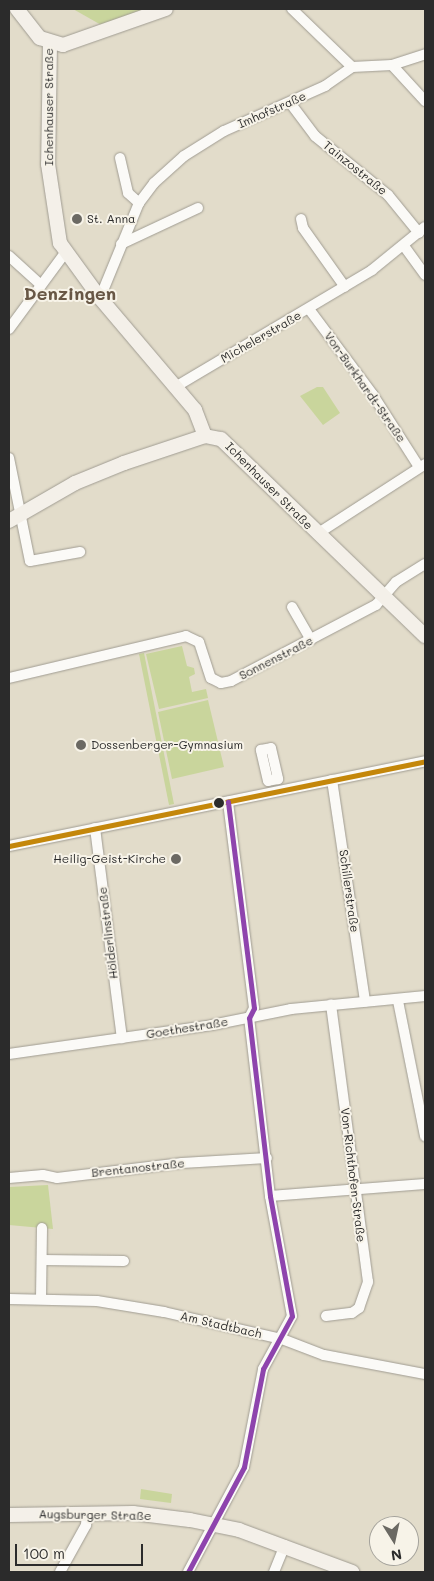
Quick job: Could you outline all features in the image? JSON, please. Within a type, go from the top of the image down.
[{"type":"street","name":"Ichenhauser Straße","points":[[17,9],[33,31],[50,43],[48,164],[58,233],[65,253],[100,298],[195,410],[205,436],[221,439],[231,445],[317,534],[384,593],[425,636]]},
{"type":"street","points":[[50,43],[76,43],[166,9]]},
{"type":"street","points":[[292,9],[352,66],[392,65],[425,54]]},
{"type":"street","points":[[392,65],[425,101]]},
{"type":"street","name":"Imhofstraße","points":[[100,298],[139,204],[154,183],[184,156],[224,131],[291,104],[352,66]]},
{"type":"street","name":"Tainzostraße","points":[[291,104],[315,136],[388,196],[422,230]]},
{"type":"street","points":[[120,158],[128,193],[139,204]]},
{"type":"street","points":[[121,244],[198,208]]},
{"type":"street","points":[[301,219],[303,228],[345,286]]},
{"type":"street","name":"Michelerstraße","points":[[176,386],[309,309],[404,246],[422,230]]},
{"type":"street","points":[[404,246],[425,275]]},
{"type":"street","points":[[9,329],[12,319],[41,286],[65,253]]},
{"type":"street","points":[[9,256],[41,286]]},
{"type":"street","name":"Von-Burkhardt-Straße","points":[[309,309],[422,465]]},
{"type":"street","points":[[15,518],[75,483],[205,436]]},
{"type":"street","points":[[9,458],[15,518],[30,561],[80,552]]},
{"type":"street","points":[[317,534],[422,465]]},
{"type":"street","name":"Sonnenstraße","points":[[9,678],[186,636],[198,642],[206,671],[221,683],[231,681],[376,605],[384,593],[425,564]]},
{"type":"street","points":[[292,607],[311,640]]},
{"type":"street","points":[[9,846],[425,761]]},
{"type":"street","name":"Schillerstraße","points":[[332,780],[365,1002]]},
{"type":"street","points":[[188,1572],[244,1466],[263,1369],[282,1339],[292,1316],[270,1196],[268,1158],[249,1018],[254,1008],[228,802]]},
{"type":"street","name":"Hölderlinstraße","points":[[95,828],[122,1038]]},
{"type":"street","name":"Goethestraße","points":[[9,1054],[122,1038],[331,1004],[398,1000],[425,996]]},
{"type":"street","points":[[398,1000],[425,1136]]},
{"type":"street","name":"Von-Richthofen-Straße","points":[[326,1316],[352,1313],[360,1308],[368,1282],[331,1004]]},
{"type":"street","name":"Brentanostraße","points":[[9,1178],[43,1175],[56,1178],[182,1163],[268,1158]]},
{"type":"street","points":[[270,1196],[425,1184]]},
{"type":"street","points":[[42,1228],[42,1300]]},
{"type":"street","points":[[42,1260],[124,1261]]},
{"type":"street","name":"Am Stadtbach","points":[[9,1299],[110,1302],[282,1339],[324,1355],[425,1374]]},
{"type":"street","points":[[60,1572],[86,1525],[87,1513]]},
{"type":"street","name":"Augsburger Straße","points":[[9,1516],[87,1513],[145,1514],[214,1524],[285,1545],[352,1572]]},
{"type":"street","points":[[274,1572],[285,1545]]},
{"type":"green space","points":[[73,9],[142,9],[143,10],[103,26]]},
{"type":"green space","points":[[317,387],[323,387],[340,413],[323,425],[300,396]]},
{"type":"green space","points":[[182,646],[187,666],[194,668],[195,674],[189,677],[192,692],[206,689],[208,698],[159,709],[146,654]]},
{"type":"green space","points":[[144,653],[174,804],[169,805],[139,654]]},
{"type":"green space","points":[[208,700],[224,767],[172,779],[158,712]]},
{"type":"green space","points":[[48,1185],[53,1229],[9,1225],[9,1187]]},
{"type":"green space","points":[[141,1489],[172,1494],[171,1503],[140,1499]]},
{"type":"transit line","points":[[9,846],[425,761]]},
{"type":"transit line","points":[[188,1572],[244,1467],[263,1369],[292,1316],[270,1196],[249,1018],[254,1008],[228,802]]},
{"type":"place","name":"St. Anna","points":[[77,219]]},
{"type":"place","name":"Dossenberger-Gymnasium","points":[[81,745]]},
{"type":"place","name":"Heilig-Geist-Kirche","points":[[176,859]]},
{"type":"district","name":"Denzingen","points":[[70,293]]}]
